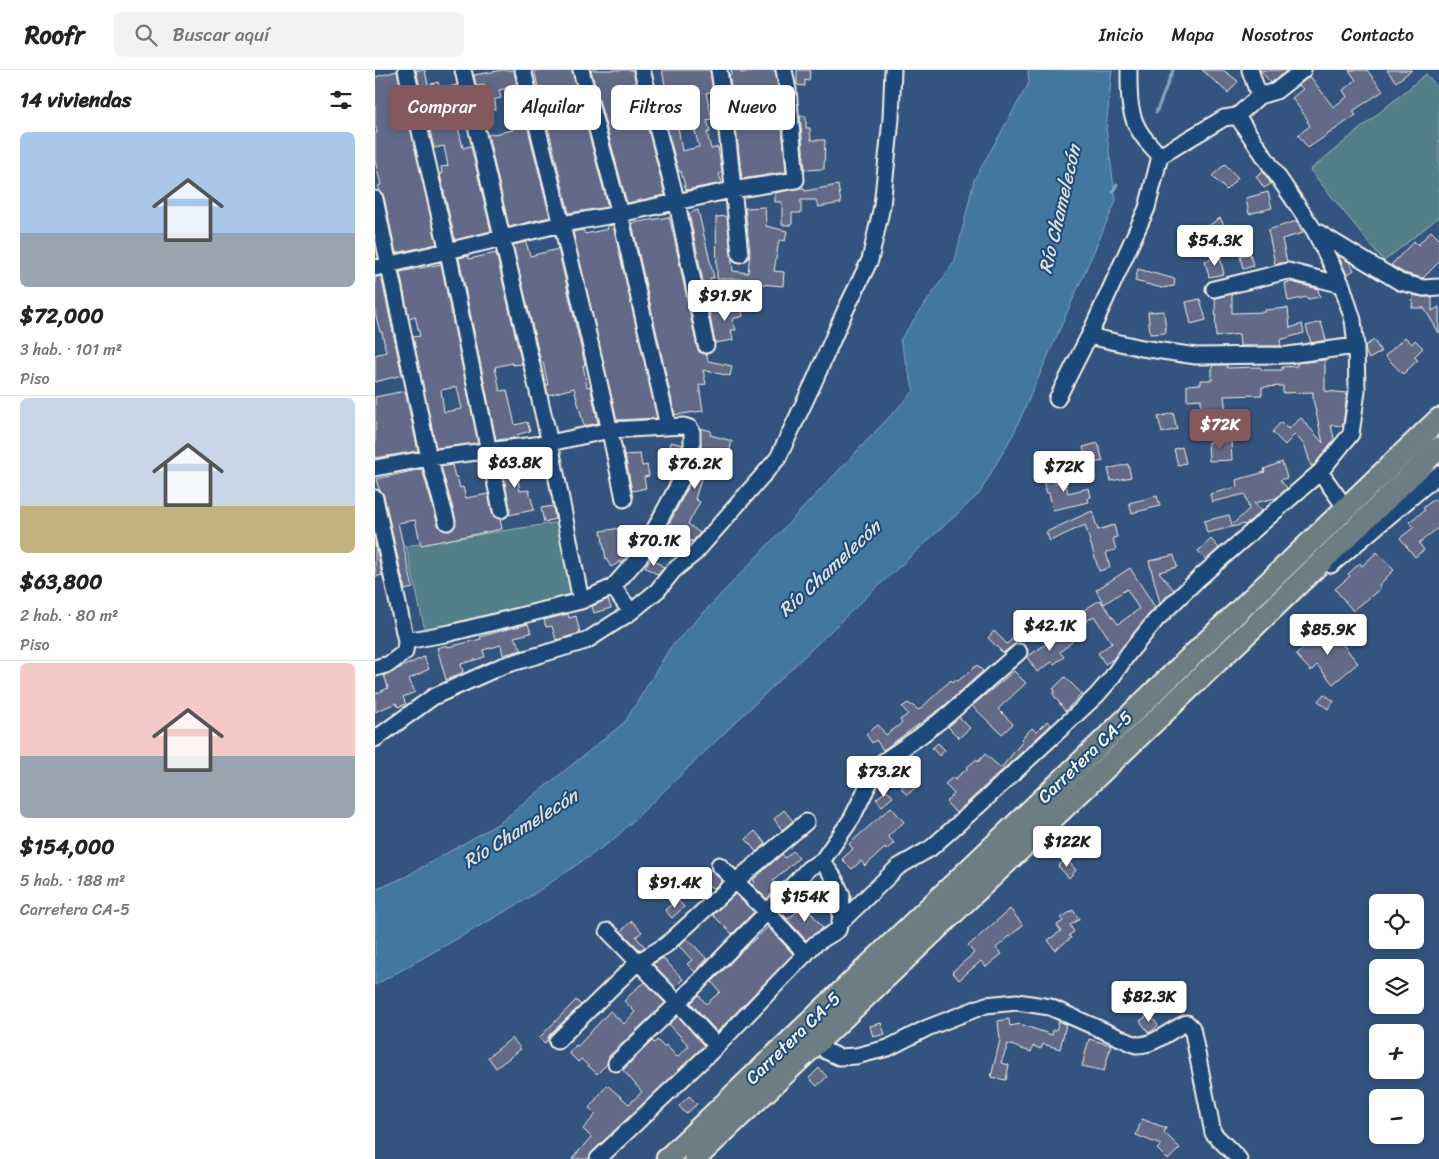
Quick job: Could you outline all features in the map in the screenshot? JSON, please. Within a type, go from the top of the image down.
[{"type":"highway","name":"Carretera CA-5","points":[[667,1159],[1345,507],[1439,419]]},
{"type":"highway","name":"Carretera CA-5","points":[[695,1159],[1439,448]]},
{"type":"street","points":[[406,70],[448,252],[501,510]]},
{"type":"street","points":[[463,70],[550,443],[581,601]]},
{"type":"street","points":[[523,70],[562,224],[610,430],[624,499]]},
{"type":"street","points":[[581,70],[620,214],[668,426]]},
{"type":"street","points":[[642,70],[677,203],[706,345]]},
{"type":"street","points":[[719,70],[740,254]]},
{"type":"street","points":[[382,267],[562,224],[677,203],[732,190],[796,180],[788,90],[784,70]]},
{"type":"street","points":[[375,739],[433,697],[503,666],[586,641],[631,612],[658,590],[673,571],[695,553],[778,458],[870,260],[882,206],[891,119],[893,70]]},
{"type":"street","points":[[1129,70],[1129,91],[1133,117],[1141,134],[1160,156]]},
{"type":"street","points":[[1250,70],[1259,96]]},
{"type":"street","points":[[1057,398],[1089,336],[1147,208],[1160,156],[1224,118],[1237,116],[1259,96],[1276,91],[1303,70]]},
{"type":"street","points":[[840,923],[898,867],[931,848],[985,801],[1097,695],[1156,620],[1199,578],[1321,472],[1351,434],[1357,391],[1356,346],[1353,320],[1342,285],[1314,230],[1237,116]]},
{"type":"street","points":[[375,200],[382,267],[429,458],[447,522]]},
{"type":"street","points":[[1314,230],[1400,282],[1424,288],[1439,287]]},
{"type":"street","points":[[1214,289],[1288,271],[1342,285]]},
{"type":"street","points":[[1089,336],[1142,348],[1196,356],[1288,355],[1356,346]]},
{"type":"street","points":[[375,468],[429,458],[550,443],[610,430],[684,426],[690,428],[692,432],[692,446],[682,478],[641,555],[613,587],[581,601],[450,633],[406,641]]},
{"type":"street","points":[[1321,472],[1345,507]]},
{"type":"street","points":[[1261,620],[1308,584],[1439,474]]},
{"type":"street","points":[[375,498],[406,641],[405,652],[389,664],[375,668]]},
{"type":"street","points":[[613,587],[631,612]]},
{"type":"street","points":[[616,1063],[678,1003],[809,868],[822,861],[852,818],[878,765],[949,714],[1019,652]]},
{"type":"street","points":[[557,1041],[638,962],[666,945],[736,881],[806,822]]},
{"type":"street","points":[[598,1159],[717,1046],[815,944],[838,930],[841,895],[834,878],[822,861]]},
{"type":"street","points":[[719,865],[806,954]]},
{"type":"street","points":[[608,931],[717,1046]]},
{"type":"street","points":[[819,1040],[826,1051],[839,1057],[856,1056],[888,1048],[927,1028],[986,1005],[1017,1002],[1050,1007],[1136,1045],[1146,1046],[1178,1026],[1187,1023],[1192,1028],[1213,1133],[1239,1159]]},
{"type":"green space","points":[[1426,74],[1439,89],[1439,217],[1384,261],[1310,170]]},
{"type":"green space","points":[[560,522],[575,596],[426,635],[406,546]]},
{"type":"water","name":"Río Chamelecón","points":[[1028,70],[1112,70],[1106,129],[1116,201],[1014,433],[979,494],[863,600],[613,840],[522,902],[375,985],[375,890],[405,877],[501,822],[625,722],[670,648],[914,391],[900,340],[955,261],[974,180],[1029,83]]},
{"type":"building","points":[[416,70],[425,70],[428,85],[419,85]]},
{"type":"building","points":[[514,70],[517,85],[504,85],[504,89],[499,90],[501,98],[494,100],[494,85],[476,85],[474,75]]},
{"type":"building","points":[[534,70],[572,70],[576,85],[538,85]]},
{"type":"building","points":[[591,70],[633,70],[637,85],[611,85],[611,130],[648,130],[665,195],[627,203],[601,107],[601,85],[595,85]]},
{"type":"building","points":[[662,70],[710,70],[712,85],[710,85],[710,92],[706,93],[710,110],[710,119],[707,120],[710,132],[707,132],[711,149],[718,147],[722,173],[719,174],[722,183],[686,190],[681,171],[679,172],[667,130],[678,130],[682,151],[699,147],[695,130],[700,130],[700,85],[665,85]]},
{"type":"building","points":[[731,70],[741,70],[741,73],[757,70],[775,70],[778,85],[731,85],[729,75],[732,74]]},
{"type":"building","points":[[797,70],[810,70],[809,81],[805,80],[805,86],[797,85]]},
{"type":"building","points":[[1202,70],[1223,70],[1238,81],[1228,93]]},
{"type":"building","points":[[1260,70],[1288,70],[1271,83]]},
{"type":"building","points":[[1349,70],[1367,70],[1383,91],[1353,111],[1356,115],[1308,148],[1298,135],[1310,126],[1308,120],[1292,98],[1303,89],[1299,85],[1310,76],[1333,107],[1347,97],[1343,90],[1356,80]]},
{"type":"building","points":[[1387,70],[1412,70],[1396,82]]},
{"type":"building","points":[[397,71],[400,85],[390,85],[390,130],[411,130],[437,244],[396,253],[384,197],[378,186],[381,185],[375,161],[375,133],[377,133],[375,124],[375,77]]},
{"type":"building","points":[[438,82],[439,85],[428,85]]},
{"type":"building","points":[[800,116],[806,116],[806,128],[810,128],[811,140],[825,140],[824,169],[805,170]]},
{"type":"building","points":[[430,130],[459,130],[463,148],[471,146],[491,231],[455,240],[440,174],[442,173],[441,167],[448,166],[444,146],[434,148]]},
{"type":"building","points":[[513,130],[528,130],[550,217],[509,227],[488,135]]},
{"type":"building","points":[[549,130],[588,130],[608,207],[569,213]]},
{"type":"building","points":[[736,130],[782,130],[786,172],[742,179]]},
{"type":"building","points":[[1225,164],[1238,178],[1226,190],[1212,176]]},
{"type":"building","points":[[1263,171],[1271,184],[1264,188],[1256,176]]},
{"type":"building","points":[[838,185],[841,203],[818,207],[816,200],[801,200],[801,213],[792,213],[792,225],[782,225],[782,202],[775,202],[775,193],[800,188],[804,188],[805,191]]},
{"type":"building","points":[[1268,192],[1272,208],[1249,214],[1246,198]]},
{"type":"building","points":[[765,207],[766,226],[787,231],[785,241],[779,240],[774,271],[784,272],[783,286],[760,284],[759,293],[741,291],[743,279],[717,279],[716,217],[727,216],[733,271],[748,273],[750,252],[745,208]]},
{"type":"building","points":[[698,210],[714,278],[710,278],[711,290],[705,291],[689,213]]},
{"type":"building","points":[[669,217],[699,352],[706,354],[708,361],[732,366],[730,376],[703,370],[706,384],[699,385],[703,411],[675,415],[632,223]]},
{"type":"building","points":[[1220,218],[1226,228],[1213,235],[1208,226]]},
{"type":"building","points":[[1297,221],[1303,233],[1282,239],[1287,262],[1275,264],[1268,230]]},
{"type":"building","points":[[613,225],[657,418],[617,420],[573,232],[583,230],[585,234],[608,229],[607,226]]},
{"type":"building","points":[[1431,231],[1439,239],[1439,262],[1423,278],[1404,273],[1391,265],[1414,241],[1418,245]]},
{"type":"building","points":[[526,242],[530,256],[558,249],[557,244],[585,365],[583,365],[587,387],[590,386],[598,423],[584,426],[574,388],[548,395],[543,362],[541,362],[513,245]]},
{"type":"building","points":[[496,253],[522,364],[513,365],[512,363],[495,367],[500,391],[507,390],[515,425],[527,422],[530,431],[513,436],[514,438],[496,440],[459,258],[468,256],[469,259]]},
{"type":"building","points":[[1250,254],[1253,266],[1243,269],[1240,256]]},
{"type":"building","points":[[1338,255],[1349,262],[1354,270],[1347,275]]},
{"type":"building","points":[[1220,257],[1224,274],[1209,277],[1205,261]]},
{"type":"building","points":[[441,264],[478,443],[436,448],[413,337],[420,336],[415,316],[409,318],[400,272]],"holes":[[[457,387],[462,409],[444,412],[441,390]]]},
{"type":"building","points":[[1138,269],[1175,279],[1174,286],[1162,288],[1135,281]]},
{"type":"building","points":[[381,276],[402,375],[375,382],[375,355],[386,352],[382,332],[380,332],[375,313],[375,277]]},
{"type":"building","points":[[1291,282],[1318,289],[1320,297],[1308,299],[1307,297],[1288,301],[1285,283]]},
{"type":"building","points":[[1232,294],[1232,313],[1265,312],[1265,310],[1288,308],[1290,328],[1302,324],[1304,333],[1280,340],[1281,346],[1240,346],[1239,334],[1216,337],[1215,298]]},
{"type":"building","points":[[1413,295],[1432,297],[1432,311],[1439,307],[1439,333],[1424,308],[1412,308]]},
{"type":"building","points":[[1200,299],[1206,320],[1191,324],[1186,302]]},
{"type":"building","points":[[741,304],[743,316],[732,319],[736,330],[731,330],[733,340],[715,343],[709,311]]},
{"type":"building","points":[[1164,311],[1166,333],[1150,334],[1148,312]]},
{"type":"building","points":[[1321,322],[1326,340],[1311,343],[1306,326]]},
{"type":"building","points":[[1405,337],[1412,344],[1415,340],[1423,348],[1414,357],[1418,360],[1403,374],[1385,356]]},
{"type":"building","points":[[1374,340],[1381,352],[1369,359],[1365,346]]},
{"type":"building","points":[[1325,360],[1325,391],[1347,393],[1343,426],[1331,425],[1334,439],[1314,465],[1311,466],[1305,446],[1295,434],[1285,445],[1272,432],[1281,422],[1288,429],[1301,418],[1323,443],[1313,392],[1283,393],[1283,386],[1262,387],[1262,395],[1224,396],[1227,418],[1215,420],[1214,416],[1201,416],[1201,399],[1187,400],[1187,385],[1201,384],[1201,380],[1212,380],[1212,365],[1227,365],[1227,368],[1260,367],[1262,370],[1282,370],[1282,367],[1297,366],[1297,363]]},
{"type":"building","points":[[405,391],[418,451],[375,458],[375,397]]},
{"type":"building","points":[[1173,413],[1177,429],[1162,433],[1158,417]]},
{"type":"building","points":[[700,428],[711,431],[710,435],[732,441],[729,453],[714,449],[709,467],[705,466],[695,499],[700,502],[688,524],[700,533],[692,542],[691,540],[687,547],[666,534],[663,536],[691,481],[701,449]]},
{"type":"building","points":[[1231,441],[1232,460],[1209,461],[1208,442]]},
{"type":"building","points":[[671,442],[683,445],[677,462],[668,460]]},
{"type":"building","points":[[1098,443],[1103,461],[1088,464],[1083,447]]},
{"type":"building","points":[[1182,447],[1186,463],[1178,465],[1174,449]]},
{"type":"building","points":[[542,453],[545,464],[534,467],[532,455]]},
{"type":"building","points":[[640,454],[642,466],[647,465],[649,476],[644,477],[646,488],[632,491],[625,455]]},
{"type":"building","points":[[514,457],[520,491],[529,490],[534,510],[508,515],[510,508],[500,459]]},
{"type":"building","points":[[1282,462],[1287,478],[1280,480],[1287,488],[1276,498],[1254,503],[1261,511],[1245,525],[1207,533],[1204,521],[1229,515],[1232,525],[1249,509],[1245,494],[1212,502],[1210,494],[1237,487],[1236,480],[1265,472],[1264,469]]},
{"type":"building","points":[[1128,464],[1131,477],[1111,481],[1108,469]]},
{"type":"building","points":[[452,465],[455,477],[457,477],[460,488],[463,487],[466,498],[488,494],[494,517],[500,519],[502,529],[421,545],[415,520],[398,523],[413,588],[405,590],[384,496],[379,489],[376,479],[422,469],[438,525],[441,529],[449,531],[454,528],[456,520],[441,467]]},
{"type":"building","points":[[1051,471],[1054,483],[1065,481],[1068,493],[1089,488],[1091,497],[1088,498],[1089,502],[1053,510],[1049,493],[1047,493],[1041,474]]},
{"type":"building","points":[[1157,496],[1160,506],[1132,513],[1129,503]]},
{"type":"building","points":[[1434,499],[1439,505],[1439,527],[1419,543],[1424,550],[1415,557],[1400,538],[1414,527],[1409,522],[1425,510],[1423,508]]},
{"type":"building","points":[[553,506],[555,519],[544,522],[541,508]]},
{"type":"building","points":[[1092,511],[1098,530],[1114,525],[1117,537],[1113,538],[1116,550],[1106,552],[1110,568],[1099,571],[1085,525],[1050,541],[1046,532]]},
{"type":"building","points":[[627,527],[628,534],[635,546],[625,559],[611,567],[606,559],[601,531]]},
{"type":"building","points":[[1211,539],[1219,548],[1206,560],[1198,551]]},
{"type":"building","points":[[375,542],[382,575],[375,577]]},
{"type":"building","points":[[1377,552],[1394,570],[1379,585],[1381,588],[1353,611],[1335,589],[1350,576],[1348,574],[1360,563],[1362,566]]},
{"type":"building","points":[[1174,555],[1177,567],[1159,572],[1174,590],[1160,603],[1149,561]]},
{"type":"building","points":[[651,558],[664,567],[658,575],[645,567]]},
{"type":"building","points":[[1130,568],[1155,607],[1113,659],[1105,664],[1098,653],[1112,643],[1094,616],[1077,628],[1071,618],[1100,600],[1118,624],[1139,609],[1127,589],[1104,604],[1096,590]]},
{"type":"building","points":[[608,599],[611,608],[594,613],[592,606]]},
{"type":"building","points":[[568,614],[569,618],[576,616],[580,633],[556,640],[552,626],[546,627],[544,620]]},
{"type":"building","points":[[528,624],[531,633],[514,637],[522,650],[503,655],[501,645],[483,650],[485,657],[461,664],[463,672],[446,680],[437,648],[481,639],[480,637]]},
{"type":"building","points":[[1328,627],[1358,663],[1333,684],[1317,665],[1311,671],[1296,655]]},
{"type":"building","points":[[994,631],[1007,644],[1012,639],[1016,643],[1003,653],[988,638]]},
{"type":"building","points":[[1065,631],[1073,641],[1060,652],[1064,657],[1037,672],[1027,657]]},
{"type":"building","points":[[424,657],[429,669],[409,679],[415,692],[403,697],[406,704],[398,707],[396,703],[375,712],[375,694],[388,688],[384,675]]},
{"type":"building","points":[[977,665],[983,671],[943,707],[883,750],[876,740],[872,743],[866,734],[878,725],[886,735],[902,723],[900,720],[908,714],[902,707],[908,703],[919,710],[951,680],[953,682],[956,679],[958,681]]},
{"type":"building","points":[[1014,671],[1026,683],[998,709],[1013,724],[1002,734],[972,706]]},
{"type":"building","points":[[1065,677],[1082,694],[1065,711],[1053,694],[1055,691],[1053,689]]},
{"type":"building","points":[[1324,694],[1334,701],[1328,709],[1318,701]]},
{"type":"building","points":[[959,717],[970,728],[959,738],[948,727]]},
{"type":"building","points":[[1047,721],[1051,725],[956,813],[946,802],[954,794],[945,784],[953,777],[955,779],[977,759],[978,762],[985,754],[1001,768],[1023,741],[1021,739],[1032,728],[1036,732]]},
{"type":"building","points":[[938,743],[945,750],[939,756],[932,748]]},
{"type":"building","points":[[910,780],[916,787],[907,795],[901,788]]},
{"type":"building","points":[[887,790],[893,797],[882,806],[876,799]]},
{"type":"building","points":[[891,807],[904,822],[888,836],[894,843],[886,850],[885,848],[865,866],[861,861],[852,869],[842,859],[853,849],[849,844]]},
{"type":"building","points":[[784,810],[793,821],[782,830],[774,819]]},
{"type":"building","points":[[755,831],[766,844],[756,852],[746,839]]},
{"type":"building","points":[[793,851],[799,858],[773,881],[778,887],[767,899],[752,885],[755,882],[753,880],[782,854],[785,858]]},
{"type":"building","points":[[1066,859],[1076,870],[1069,878],[1058,866]]},
{"type":"building","points":[[711,870],[722,881],[713,889],[710,886],[701,895],[692,886]]},
{"type":"building","points":[[735,894],[754,912],[732,934],[713,915]]},
{"type":"building","points":[[677,899],[684,907],[672,918],[665,910]]},
{"type":"building","points":[[805,905],[823,928],[806,940],[780,912],[788,919]]},
{"type":"building","points":[[1010,909],[1023,925],[996,948],[1002,954],[986,967],[981,961],[959,980],[952,972],[974,953],[968,946]]},
{"type":"building","points":[[1073,910],[1079,919],[1070,925],[1074,932],[1069,935],[1071,938],[1055,950],[1048,940],[1061,931],[1057,925],[1063,921],[1061,918]]},
{"type":"building","points":[[632,921],[642,932],[636,937],[645,947],[640,950],[621,931]]},
{"type":"building","points":[[768,927],[793,954],[717,1032],[691,1003],[699,995],[706,1004],[720,992],[712,982]]},
{"type":"building","points":[[687,938],[707,959],[695,972],[687,964],[692,960],[679,946]]},
{"type":"building","points":[[663,958],[683,979],[675,987],[653,964]]},
{"type":"building","points":[[645,982],[665,1003],[609,1056],[607,1064],[597,1074],[581,1059],[578,1062],[569,1053],[576,1045],[578,1046],[610,1011],[624,1024],[635,1012],[624,1001]]},
{"type":"building","points":[[576,1000],[581,1005],[550,1034],[545,1043],[539,1038]]},
{"type":"building","points":[[1150,1014],[1158,1026],[1149,1033],[1140,1021]]},
{"type":"building","points":[[678,1016],[704,1046],[592,1152],[589,1159],[572,1159],[591,1137],[583,1129],[596,1114],[589,1108],[607,1085],[629,1104],[642,1092],[623,1070],[652,1041],[654,1043],[657,1040],[664,1047],[666,1045],[677,1057],[689,1046],[669,1024]]},
{"type":"building","points":[[1009,1019],[1010,1026],[1020,1024],[1052,1035],[1059,1021],[1066,1024],[1060,1049],[1043,1044],[1041,1049],[1033,1046],[1031,1052],[1008,1044],[1001,1063],[1009,1065],[1006,1080],[991,1077],[1000,1040],[998,1021]]},
{"type":"building","points":[[881,1023],[885,1034],[873,1037],[870,1026]]},
{"type":"building","points":[[512,1038],[521,1049],[496,1068],[488,1057]]},
{"type":"building","points":[[1089,1039],[1111,1045],[1104,1071],[1082,1066]]},
{"type":"building","points":[[819,1068],[827,1077],[817,1086],[809,1078]]},
{"type":"building","points":[[689,1096],[697,1104],[686,1114],[679,1106]]},
{"type":"building","points":[[1142,1119],[1166,1128],[1164,1132],[1180,1148],[1169,1159],[1157,1149],[1161,1145],[1136,1135]]},
{"type":"waterway","points":[[1156,113],[1173,70]]},
{"type":"waterway","points":[[1113,192],[1117,184]]}]
